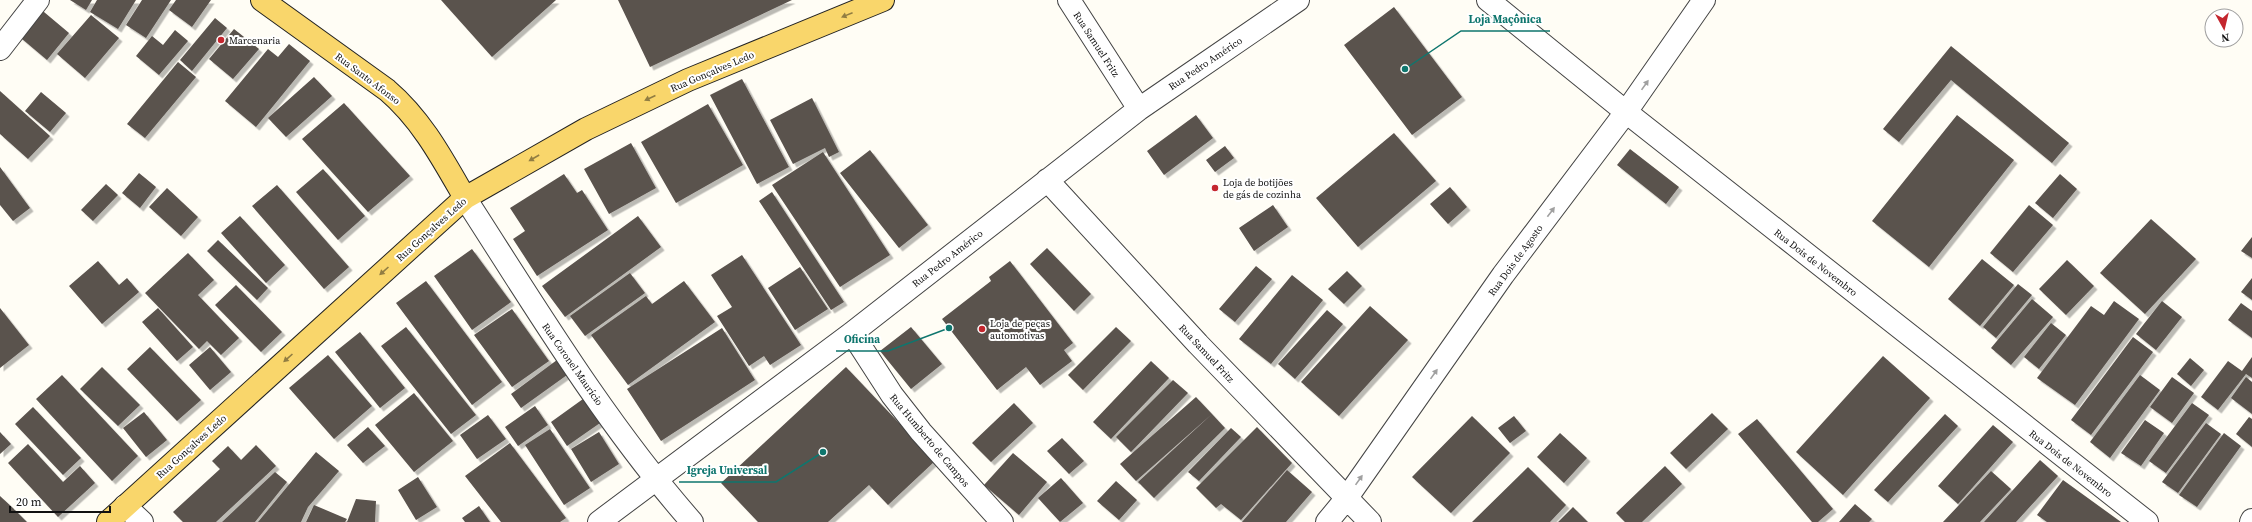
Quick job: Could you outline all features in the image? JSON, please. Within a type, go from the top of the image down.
[{"type":"main road","name":"Rua Santo Afonso","points":[[262,0],[381,86],[406,107],[428,136],[465,198]]},
{"type":"main road","name":"Rua Gonçalves Ledo","points":[[108,522],[465,198],[586,128],[688,80],[883,0]]},
{"type":"street","points":[[0,49],[38,0]]},
{"type":"street","name":"Rua Samuel Fritz","points":[[1069,0],[1139,109]]},
{"type":"street","name":"Rua Pedro Américo","points":[[599,522],[852,333],[1139,109],[1298,0]]},
{"type":"street","name":"Rua Dois de Novembro","points":[[1488,0],[1626,112],[2147,522]]},
{"type":"street","name":"Rua Dois de Agosto","points":[[1327,522],[1346,499],[1503,275],[1626,112],[1704,0]]},
{"type":"street","name":"Rua Samuel Fritz","points":[[1047,180],[1198,344],[1346,499],[1370,522]]},
{"type":"street","name":"Rua Coronel Maurício","points":[[465,198],[567,358],[656,480],[692,522]]},
{"type":"street","name":"Rua Humberto de Campos","points":[[852,333],[906,414],[977,496],[1002,522]]},
{"type":"street","points":[[125,506],[142,522]]},
{"type":"building","points":[[70,0],[92,0],[86,10]]},
{"type":"building","points":[[97,0],[136,0],[118,29],[90,12]]},
{"type":"building","points":[[142,0],[171,0],[146,38],[126,25]]},
{"type":"building","points":[[176,0],[211,0],[192,27],[169,10]]},
{"type":"building","points":[[441,0],[556,0],[492,57]]},
{"type":"building","points":[[618,0],[792,0],[650,67]]},
{"type":"building","points":[[38,7],[69,33],[47,60],[15,33]]},
{"type":"building","points":[[1394,7],[1462,97],[1412,135],[1344,45]]},
{"type":"building","points":[[91,15],[119,38],[85,78],[57,54]]},
{"type":"building","points":[[215,18],[227,28],[192,71],[180,60]]},
{"type":"building","points":[[234,29],[259,49],[233,79],[209,59]]},
{"type":"building","points":[[175,30],[188,41],[159,75],[136,56],[152,36],[163,45]]},
{"type":"building","points":[[289,44],[310,61],[256,127],[225,101],[268,49],[278,57]]},
{"type":"building","points":[[1951,46],[2069,143],[2052,163],[1951,80],[1899,142],[1883,129]]},
{"type":"building","points":[[178,62],[196,77],[145,138],[127,124]]},
{"type":"building","points":[[314,77],[332,96],[286,137],[268,118]]},
{"type":"building","points":[[742,79],[789,167],[757,184],[710,95]]},
{"type":"building","points":[[0,91],[50,136],[28,159],[0,134]]},
{"type":"building","points":[[41,92],[66,113],[50,132],[25,111]]},
{"type":"building","points":[[812,98],[839,152],[829,157],[825,148],[793,164],[770,120]]},
{"type":"building","points":[[344,103],[410,176],[368,212],[302,139]]},
{"type":"building","points":[[708,104],[743,165],[676,203],[641,142]]},
{"type":"building","points":[[1196,115],[1213,138],[1164,175],[1147,151]]},
{"type":"building","points":[[1957,115],[2014,160],[1929,267],[1872,221]]},
{"type":"building","points":[[1394,133],[1436,181],[1358,247],[1316,198]]},
{"type":"building","points":[[631,143],[656,188],[609,214],[584,169]]},
{"type":"building","points":[[1225,146],[1234,158],[1215,172],[1206,160]]},
{"type":"building","points":[[1630,149],[1679,187],[1666,204],[1617,165]]},
{"type":"building","points":[[870,150],[928,225],[899,248],[840,173]]},
{"type":"building","points":[[823,152],[890,255],[840,287],[772,185]]},
{"type":"building","points":[[0,167],[30,208],[13,221],[0,205]]},
{"type":"building","points":[[323,169],[365,216],[338,240],[296,192]]},
{"type":"building","points":[[139,173],[156,187],[140,208],[122,193]]},
{"type":"building","points":[[564,174],[577,193],[582,190],[608,230],[537,276],[513,239],[525,231],[510,208]]},
{"type":"building","points":[[2060,174],[2077,189],[2053,218],[2035,203]]},
{"type":"building","points":[[106,184],[118,195],[93,221],[81,210]]},
{"type":"building","points":[[277,185],[349,267],[324,289],[252,206]]},
{"type":"building","points":[[1450,187],[1467,207],[1448,224],[1430,204]]},
{"type":"building","points":[[167,188],[198,217],[181,236],[149,207]]},
{"type":"building","points":[[772,192],[844,302],[831,310],[759,201]]},
{"type":"building","points":[[1273,205],[1288,227],[1254,251],[1239,228]]},
{"type":"building","points":[[2029,205],[2053,225],[2013,272],[1990,253]]},
{"type":"building","points":[[240,216],[285,265],[266,283],[221,233]]},
{"type":"building","points":[[638,216],[661,247],[565,317],[542,286]]},
{"type":"building","points":[[2151,219],[2196,259],[2145,314],[2100,273]]},
{"type":"building","points":[[2252,237],[2252,258],[2241,251]]},
{"type":"building","points":[[218,240],[268,288],[257,300],[207,251]]},
{"type":"building","points":[[1047,248],[1091,294],[1074,311],[1030,264]]},
{"type":"building","points":[[472,249],[511,302],[472,330],[434,276]]},
{"type":"building","points":[[188,253],[214,280],[198,295],[239,338],[221,355],[207,341],[199,349],[145,293]]},
{"type":"building","points":[[742,255],[801,345],[770,365],[764,356],[749,366],[717,316],[732,307],[711,275]]},
{"type":"building","points":[[1982,259],[2014,285],[1980,326],[1948,299]]},
{"type":"building","points":[[2067,260],[2094,286],[2066,315],[2039,289]]},
{"type":"building","points":[[98,261],[119,285],[127,278],[139,292],[102,324],[69,286]]},
{"type":"building","points":[[1010,261],[1073,343],[1064,350],[1072,361],[1040,385],[1026,367],[997,390],[942,319],[991,281],[989,277]]},
{"type":"building","points":[[1256,266],[1272,279],[1235,322],[1219,309]]},
{"type":"building","points":[[800,267],[828,309],[795,330],[768,288]]},
{"type":"building","points":[[1347,271],[1362,286],[1344,304],[1328,289]]},
{"type":"building","points":[[630,273],[645,293],[585,336],[570,316]]},
{"type":"building","points":[[1292,275],[1323,300],[1271,364],[1239,339]]},
{"type":"building","points":[[2252,278],[2252,300],[2241,292]]},
{"type":"building","points":[[426,281],[502,382],[472,405],[396,303]]},
{"type":"building","points":[[684,281],[715,322],[628,385],[591,335],[646,296],[652,304]]},
{"type":"building","points":[[2018,284],[2032,295],[1996,338],[1983,327]]},
{"type":"building","points":[[236,285],[282,332],[261,352],[215,305]]},
{"type":"building","points":[[2032,299],[2053,317],[2011,365],[1991,348]]},
{"type":"building","points":[[2114,301],[2139,319],[2075,405],[2037,378],[2091,306],[2104,315]]},
{"type":"building","points":[[2162,301],[2182,317],[2156,350],[2136,334]]},
{"type":"building","points":[[2241,303],[2252,311],[2252,338],[2228,320]]},
{"type":"building","points":[[1370,306],[1408,340],[1339,416],[1301,382]]},
{"type":"building","points":[[0,308],[29,345],[0,368]]},
{"type":"building","points":[[158,308],[193,347],[177,361],[142,322]]},
{"type":"building","points":[[512,309],[549,361],[512,387],[474,335]]},
{"type":"building","points":[[1327,310],[1343,324],[1295,379],[1278,364]]},
{"type":"building","points":[[2051,323],[2066,335],[2039,369],[2024,357]]},
{"type":"building","points":[[406,327],[476,415],[451,434],[381,346]]},
{"type":"building","points":[[911,327],[942,364],[911,389],[880,351]]},
{"type":"building","points":[[1116,327],[1131,341],[1083,390],[1068,375]]},
{"type":"building","points":[[722,328],[755,380],[661,441],[627,389]]},
{"type":"building","points":[[360,332],[405,388],[380,408],[335,352]]},
{"type":"building","points":[[2133,337],[2153,352],[2091,435],[2071,420]]},
{"type":"building","points":[[150,347],[201,400],[177,421],[127,369]]},
{"type":"building","points":[[210,347],[231,372],[210,390],[189,365]]},
{"type":"building","points":[[328,355],[372,406],[334,439],[289,388]]},
{"type":"building","points":[[1883,356],[1930,398],[1843,495],[1796,452]]},
{"type":"building","points":[[2252,357],[2252,378],[2246,374],[2218,410],[2201,397],[2228,361],[2242,371]]},
{"type":"building","points":[[2190,358],[2204,370],[2191,386],[2177,374]]},
{"type":"building","points":[[557,360],[567,375],[521,408],[511,394]]},
{"type":"building","points":[[1151,361],[1169,378],[1111,439],[1093,422]]},
{"type":"building","points":[[102,367],[140,405],[118,426],[80,389]]},
{"type":"building","points":[[846,367],[935,461],[888,505],[869,485],[828,522],[758,522],[721,483]]},
{"type":"building","points":[[62,375],[138,456],[112,481],[36,399]]},
{"type":"building","points":[[2140,375],[2160,390],[2110,458],[2090,442]]},
{"type":"building","points":[[2172,377],[2194,393],[2172,423],[2150,407]]},
{"type":"building","points":[[2246,377],[2252,382],[2252,414],[2231,398]]},
{"type":"building","points":[[1173,380],[1188,393],[1131,452],[1116,437]]},
{"type":"building","points":[[414,393],[453,441],[414,472],[375,425]]},
{"type":"building","points":[[1196,397],[1212,414],[1136,481],[1120,464]]},
{"type":"building","points":[[583,399],[600,423],[567,446],[551,422]]},
{"type":"building","points":[[1014,403],[1033,423],[991,462],[972,443]]},
{"type":"building","points":[[2192,403],[2209,415],[2166,473],[2149,461]]},
{"type":"building","points":[[535,406],[548,425],[518,446],[505,427]]},
{"type":"building","points":[[33,407],[81,458],[63,475],[15,424]]},
{"type":"building","points":[[144,412],[167,440],[146,457],[123,428]]},
{"type":"building","points":[[1712,413],[1728,429],[1686,469],[1670,453]]},
{"type":"building","points":[[1212,414],[1225,428],[1154,498],[1138,482]]},
{"type":"building","points":[[1945,414],[1958,426],[1888,502],[1874,490]]},
{"type":"building","points":[[488,415],[506,439],[477,459],[460,435]]},
{"type":"building","points":[[1472,416],[1510,453],[1451,513],[1412,477]]},
{"type":"building","points":[[1514,416],[1526,431],[1510,443],[1498,428]]},
{"type":"building","points":[[2249,417],[2252,419],[2252,447],[2236,434]]},
{"type":"building","points":[[1757,419],[1833,509],[1818,522],[1812,522],[1738,434]]},
{"type":"building","points":[[2145,420],[2164,433],[2141,466],[2121,453]]},
{"type":"building","points":[[2206,423],[2221,434],[2178,493],[2162,482]]},
{"type":"building","points":[[1993,425],[2013,442],[1958,504],[1938,486]]},
{"type":"building","points":[[368,427],[385,446],[363,463],[347,445]]},
{"type":"building","points":[[1257,427],[1292,463],[1241,520],[1221,504],[1216,508],[1196,488]]},
{"type":"building","points":[[1231,428],[1241,437],[1199,481],[1188,472]]},
{"type":"building","points":[[550,429],[590,488],[564,505],[525,445]]},
{"type":"building","points":[[0,432],[11,444],[0,454]]},
{"type":"building","points":[[599,432],[619,464],[591,482],[571,449]]},
{"type":"building","points":[[1560,433],[1587,458],[1564,483],[1537,457]]},
{"type":"building","points":[[2224,433],[2241,446],[2197,507],[2179,495]]},
{"type":"building","points":[[1062,438],[1084,461],[1069,474],[1047,451]]},
{"type":"building","points":[[510,443],[566,518],[560,522],[501,522],[465,476]]},
{"type":"building","points":[[28,444],[63,482],[80,466],[95,483],[58,517],[8,463]]},
{"type":"building","points":[[256,445],[276,466],[216,522],[183,522],[173,512],[220,469],[212,461],[228,446],[241,460]]},
{"type":"building","points":[[316,452],[339,471],[308,507],[301,522],[258,522]]},
{"type":"building","points":[[1013,453],[1047,482],[1019,515],[984,485]]},
{"type":"building","points":[[2040,460],[2058,476],[2016,522],[1984,522]]},
{"type":"building","points":[[1665,466],[1682,484],[1642,522],[1625,522],[1616,513]]},
{"type":"building","points":[[1528,467],[1566,505],[1550,522],[1472,522]]},
{"type":"building","points":[[1287,470],[1312,492],[1286,522],[1242,522]]},
{"type":"building","points":[[1991,471],[2011,489],[1980,522],[1943,522]]},
{"type":"building","points":[[275,472],[287,482],[255,522],[222,522]]},
{"type":"building","points":[[418,477],[437,507],[416,520],[398,490]]},
{"type":"building","points":[[1061,478],[1083,503],[1060,522],[1038,498]]},
{"type":"building","points":[[2063,480],[2121,522],[2047,522],[2037,515]]},
{"type":"building","points":[[1116,481],[1137,500],[1119,520],[1097,501]]},
{"type":"building","points":[[0,496],[14,509],[27,522],[0,522]]},
{"type":"building","points":[[356,499],[376,501],[375,522],[347,522]]},
{"type":"building","points":[[1855,504],[1872,519],[1869,522],[1839,522]]},
{"type":"building","points":[[314,505],[347,519],[345,522],[306,522]]},
{"type":"building","points":[[479,506],[490,522],[465,522],[462,518]]},
{"type":"building","points":[[1573,507],[1588,522],[1558,522]]},
{"type":"place","name":"Marcenaria","points":[[221,40]]},
{"type":"place","name":"Loja Maçônica","points":[[1405,69]]},
{"type":"place","name":"Loja de botijões de gás de cozinha","points":[[1215,188]]},
{"type":"place","name":"Oficina","points":[[949,328]]},
{"type":"place","name":"Loja de peças automotivas","points":[[982,329]]},
{"type":"place","name":"Igreja Universal","points":[[823,452]]}]
